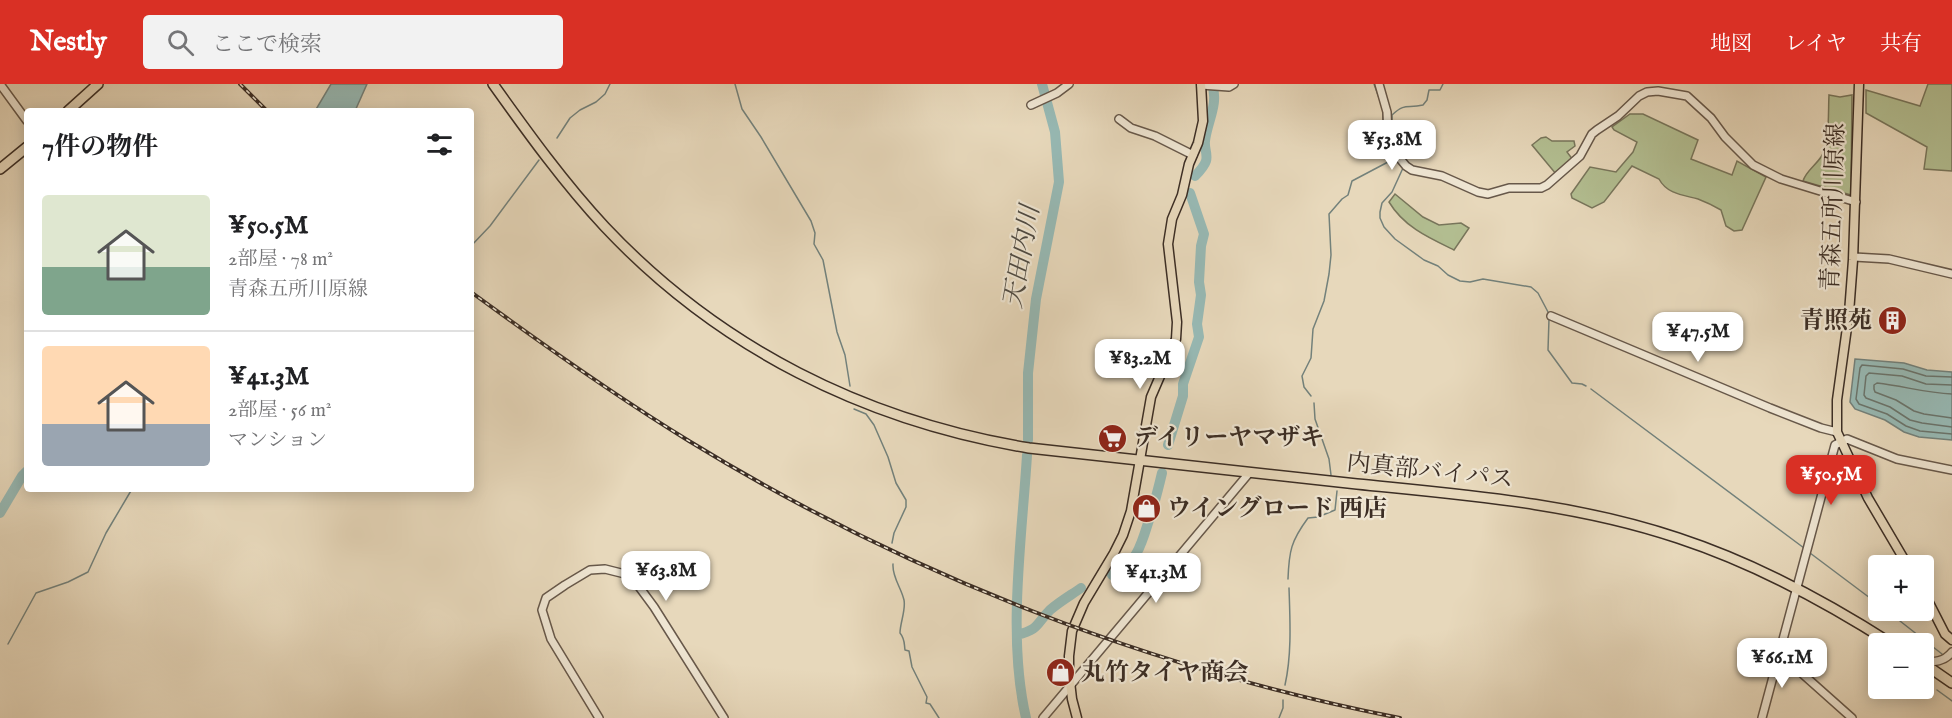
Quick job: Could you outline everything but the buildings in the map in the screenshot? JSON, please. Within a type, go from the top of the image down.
[{"type":"highway","points":[[71,108],[98,84]]},
{"type":"highway","name":"内真部バイパス","points":[[493,84],[591,211],[630,252],[704,315],[770,358],[834,392],[959,435],[1029,448],[1488,498],[1560,508],[1632,524],[1678,538],[1738,561],[1796,588],[1876,633]]},
{"type":"highway","points":[[0,169],[24,149]]},
{"type":"highway","points":[[1934,670],[1952,683]]},
{"type":"main road","name":"青森五所川原線","points":[[1858,84],[1854,257],[1838,400],[1837,432],[1868,498],[1902,555]]},
{"type":"main road","points":[[1077,718],[1070,686],[1068,656],[1072,632],[1084,603],[1123,535],[1131,511],[1153,391],[1176,339],[1177,322],[1168,244],[1172,219],[1198,143],[1207,85]]},
{"type":"main road","points":[[1934,613],[1941,627],[1952,640]]},
{"type":"street","points":[[0,84],[24,117]]},
{"type":"street","points":[[1035,103],[1069,84]]},
{"type":"street","points":[[1207,85],[1229,87],[1234,84]]},
{"type":"street","points":[[1379,84],[1389,134],[1402,164],[1412,170],[1442,176],[1478,192],[1488,194],[1509,188],[1540,188],[1547,185],[1580,156],[1592,134],[1618,116],[1639,96],[1647,92],[1658,91],[1687,96],[1711,118],[1725,137],[1753,165],[1781,179],[1856,202]]},
{"type":"street","points":[[1119,119],[1131,128],[1155,136],[1193,155]]},
{"type":"street","points":[[1854,257],[1889,260],[1952,274]]},
{"type":"street","points":[[1551,316],[1770,408],[1837,432]]},
{"type":"street","points":[[1761,718],[1835,445],[1846,439],[1897,459],[1952,470]]},
{"type":"street","points":[[1044,718],[1250,472]]},
{"type":"street","points":[[599,718],[551,639],[542,610],[546,598],[590,570],[605,569],[625,574],[637,584],[724,718]]},
{"type":"street","points":[[1934,662],[1945,659],[1952,652]]},
{"type":"street","points":[[1779,653],[1852,718]]},
{"type":"green space","points":[[1928,84],[1952,84],[1952,171],[1924,169],[1927,147],[1866,113],[1866,90],[1920,106]]},
{"type":"green space","points":[[1829,95],[1840,97],[1852,95],[1851,195],[1803,181],[1824,151],[1828,128]]},
{"type":"green space","points":[[1630,114],[1643,114],[1698,140],[1691,159],[1732,175],[1737,161],[1766,177],[1742,230],[1734,231],[1726,226],[1721,210],[1698,199],[1671,191],[1659,179],[1632,166],[1604,202],[1592,208],[1572,198],[1571,194],[1590,167],[1616,172],[1633,152],[1637,142],[1612,127]]},
{"type":"green space","points":[[1546,137],[1552,141],[1574,141],[1575,146],[1567,152],[1573,160],[1556,174],[1532,145]]},
{"type":"green space","points":[[1395,194],[1423,217],[1439,225],[1461,223],[1469,228],[1454,250],[1418,231],[1402,218],[1389,202]]},
{"type":"water","points":[[331,84],[367,84],[356,108],[317,108]]},
{"type":"water","points":[[1855,359],[1904,363],[1927,370],[1952,372],[1952,440],[1919,437],[1904,432],[1885,420],[1855,409],[1850,402]]},
{"type":"waterway","points":[[557,138],[570,118],[596,102],[605,94],[610,84]]},
{"type":"waterway","points":[[735,84],[742,109],[811,221],[815,233],[814,244],[823,260],[850,386]]},
{"type":"waterway","name":"天田内川","points":[[1028,440],[1028,373],[1036,299],[1059,182],[1055,132],[1042,84]]},
{"type":"waterway","name":"天田内川","points":[[1195,176],[1203,167],[1206,158],[1205,141],[1214,99],[1212,84]]},
{"type":"waterway","points":[[1374,84],[1383,109],[1383,124]]},
{"type":"waterway","points":[[1402,157],[1392,126],[1392,115],[1404,107],[1423,105],[1427,100],[1429,90],[1440,90],[1443,84]]},
{"type":"waterway","points":[[1311,396],[1304,387],[1302,376],[1311,358],[1313,329],[1324,301],[1329,274],[1331,255],[1329,214],[1348,195],[1352,181],[1388,162],[1384,129]]},
{"type":"waterway","points":[[474,243],[490,226],[539,160]]},
{"type":"waterway","points":[[1403,168],[1392,192],[1382,203],[1380,212],[1384,227],[1395,239],[1424,260],[1438,266],[1448,275],[1460,281],[1470,282],[1483,279],[1531,287],[1538,293],[1548,312]]},
{"type":"waterway","name":"天田内川","points":[[1168,445],[1183,396],[1183,384],[1199,337],[1197,324],[1201,295],[1199,282],[1204,234],[1190,193]]},
{"type":"waterway","points":[[1549,319],[1548,350],[1572,383],[1586,386]]},
{"type":"waterway","points":[[1591,389],[1804,548]]},
{"type":"waterway","points":[[1314,403],[1315,419],[1329,459],[1331,475]]},
{"type":"waterway","points":[[854,409],[866,414],[874,425],[896,483],[906,500],[906,507],[892,543]]},
{"type":"waterway","name":"天田内川","points":[[1026,718],[1020,687],[1017,621],[1019,553],[1027,455]]},
{"type":"waterway","name":"天田内川","points":[[1112,575],[1127,565],[1140,547],[1162,473]]},
{"type":"waterway","points":[[0,513],[24,474]]},
{"type":"waterway","points":[[1288,579],[1290,553],[1294,540],[1308,518],[1318,517],[1335,510],[1337,491]]},
{"type":"waterway","points":[[8,644],[36,593],[88,572],[106,533],[130,492]]},
{"type":"waterway","points":[[1810,553],[1868,596]]},
{"type":"waterway","points":[[893,564],[904,600],[900,633],[904,639],[905,650],[909,651],[912,667],[927,697],[926,703],[930,704],[939,718]]},
{"type":"waterway","name":"天田内川","points":[[1017,635],[1034,628],[1050,610],[1081,588]]},
{"type":"waterway","points":[[1285,685],[1290,649],[1289,588]]},
{"type":"waterway","points":[[1900,621],[1942,654]]},
{"type":"waterway","points":[[1937,690],[1952,701]]},
{"type":"waterway","points":[[1279,718],[1283,700]]},
{"type":"railway","points":[[240,84],[264,108]]},
{"type":"railway","points":[[474,294],[578,369],[689,441],[856,534],[943,574],[1032,611],[1122,644],[1214,673],[1400,718]]},
{"type":"place","name":"青照苑","points":[[1893,321]]},
{"type":"place","name":"デイリーヤマザキ","points":[[1113,438]]},
{"type":"place","name":"ウイングロード 西店","points":[[1146,509]]},
{"type":"place","name":"丸竹タイヤ商会","points":[[1060,673]]}]
